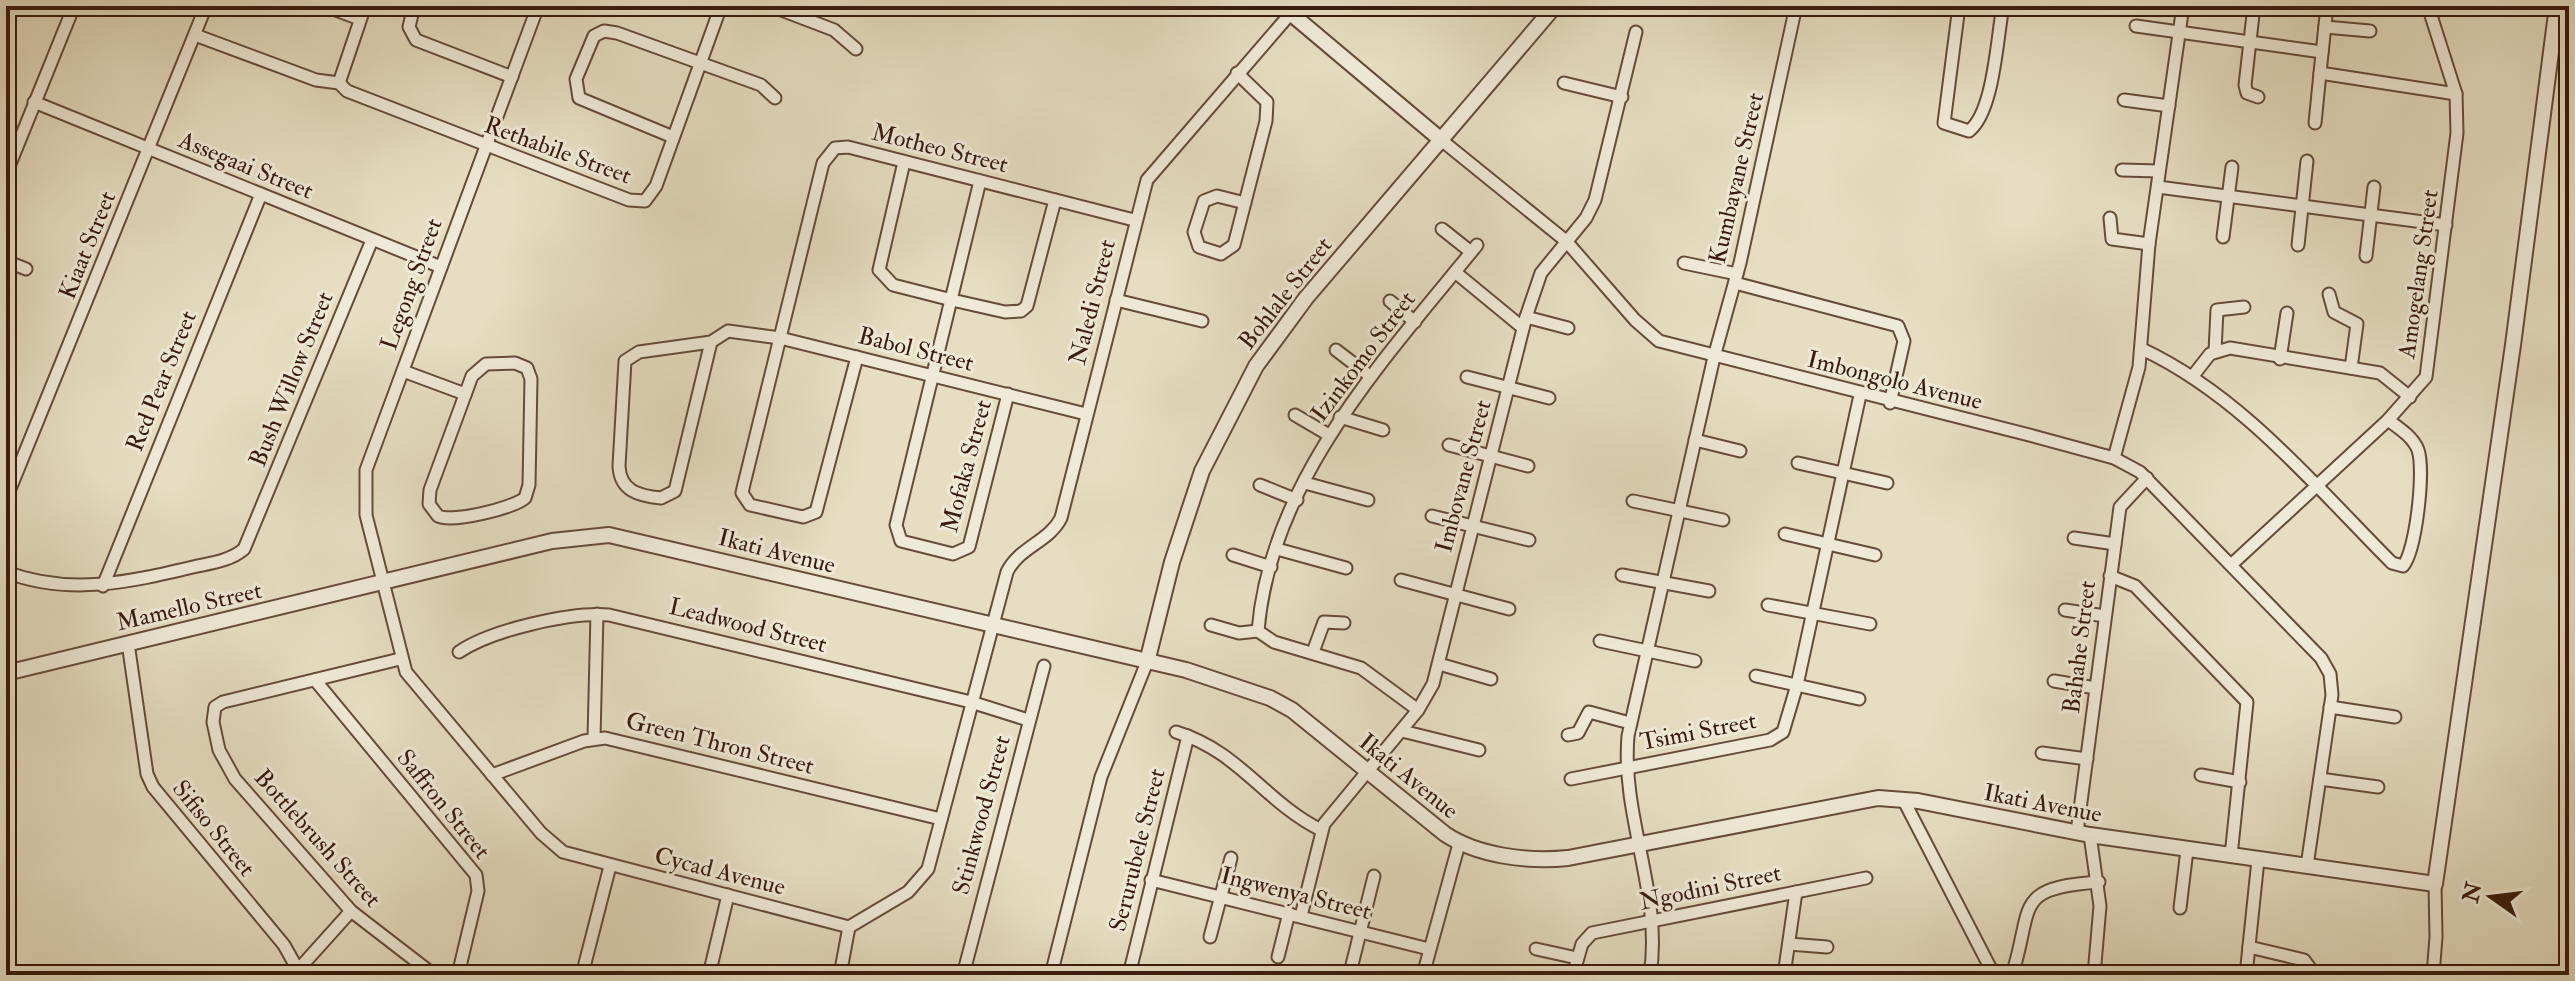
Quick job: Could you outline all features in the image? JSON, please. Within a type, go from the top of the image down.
[{"type":"street","points":[[7,171],[74,6]]},
{"type":"street","name":"Kiaat Street","points":[[6,499],[206,6]]},
{"type":"street","points":[[325,6],[360,19]]},
{"type":"street","points":[[339,83],[365,6]]},
{"type":"street","points":[[414,6],[409,27],[416,40],[512,77]]},
{"type":"street","name":"Legong Street","points":[[382,583],[366,515],[365,480],[538,6]]},
{"type":"street","name":"Rethabile Street","points":[[195,35],[316,80],[339,83],[347,91],[485,147],[640,202],[652,195],[721,6]]},
{"type":"street","points":[[771,6],[834,30],[856,49]]},
{"type":"street","name":"Bohlale Street","points":[[1147,662],[1186,516],[1202,471],[1240,394],[1270,345],[1306,298],[1555,6]]},
{"type":"street","name":"Kumbayane Street","points":[[1650,975],[1653,923],[1626,767],[1630,723],[1714,357],[1736,278],[1796,6]]},
{"type":"street","points":[[1938,6],[1955,10],[1958,14],[1944,121],[1963,130],[1974,128],[1993,82],[1995,45],[2003,6]]},
{"type":"street","points":[[2114,458],[2137,383],[2149,244],[2183,6]]},
{"type":"street","points":[[2254,6],[2246,91],[2258,97]]},
{"type":"street","points":[[2315,123],[2327,6]]},
{"type":"street","name":"Amogelang Street","points":[[2231,565],[2388,420],[2410,397],[2429,368],[2455,164],[2456,94],[2428,6]]},
{"type":"street","points":[[2433,975],[2435,884],[2513,345],[2557,6]]},
{"type":"street","name":"Imbongolo Avenue","points":[[1287,10],[1566,241],[1650,336],[1669,345],[1714,357],[2114,458],[2147,478],[2327,666],[2332,682],[2330,707],[2307,866]]},
{"type":"street","name":"Naledi Street","points":[[992,627],[1011,562],[1051,532],[1061,518],[1134,220],[1153,171],[1287,10]]},
{"type":"street","points":[[2136,26],[2322,52]]},
{"type":"street","points":[[2325,27],[2370,31]]},
{"type":"street","points":[[673,137],[584,102],[576,92],[576,79],[591,41],[604,31],[761,85],[775,98]]},
{"type":"street","name":"Imbovane Street","points":[[1278,957],[1321,830],[1428,695],[1439,664],[1524,323],[1541,273],[1586,218],[1595,200],[1636,32]]},
{"type":"street","points":[[1237,73],[1262,95],[1268,111],[1237,239],[1230,250],[1221,254],[1199,247],[1194,232],[1204,201],[1217,196],[1245,203]]},
{"type":"street","points":[[2320,73],[2456,94]]},
{"type":"street","points":[[1564,83],[1622,97]]},
{"type":"street","points":[[2124,100],[2169,106]]},
{"type":"street","name":"Assegaai Street","points":[[34,102],[441,267]]},
{"type":"street","name":"Motheo Street","points":[[857,357],[816,512],[803,517],[758,508],[745,500],[744,484],[826,156],[841,146],[1134,220]]},
{"type":"street","points":[[2298,245],[2307,161]]},
{"type":"street","points":[[904,162],[879,270],[893,285],[952,300],[1005,312],[1021,311],[1027,306],[1055,200]]},
{"type":"street","points":[[2223,237],[2232,167]]},
{"type":"street","points":[[2122,170],[2159,171]]},
{"type":"street","points":[[932,376],[980,181]]},
{"type":"street","points":[[2158,187],[2446,225]]},
{"type":"street","points":[[2366,256],[2374,187]]},
{"type":"street","name":"Red Pear Street","points":[[103,586],[261,194]]},
{"type":"street","points":[[2110,218],[2112,239],[2149,244]]},
{"type":"street","name":"Izinkomo Street","points":[[1258,631],[1277,549],[1329,435],[1370,376],[1474,248],[1442,229]]},
{"type":"street","name":"Bush Willow Street","points":[[103,586],[227,559],[244,549],[372,240]]},
{"type":"street","points":[[6,261],[26,269]]},
{"type":"street","points":[[1684,263],[1898,326],[1904,341],[1890,403]]},
{"type":"street","points":[[1455,272],[1524,323],[1568,328]]},
{"type":"street","points":[[2329,294],[2334,312],[2357,324],[2351,368]]},
{"type":"street","points":[[1116,300],[1202,321]]},
{"type":"street","points":[[1390,301],[1415,322]]},
{"type":"street","points":[[2215,351],[2212,338],[2217,310],[2244,307]]},
{"type":"street","points":[[2280,359],[2287,313]]},
{"type":"street","name":"Babol Street","points":[[711,342],[735,330],[780,338],[1086,414]]},
{"type":"street","points":[[711,342],[675,491],[661,498],[628,489],[621,480],[619,466],[625,361],[639,352],[711,342]]},
{"type":"street","points":[[2192,377],[2215,351],[2230,348],[2386,375],[2410,397]]},
{"type":"street","points":[[2142,349],[2192,377],[2269,439],[2392,563],[2405,564],[2416,521],[2419,454],[2413,441],[2388,420]]},
{"type":"street","points":[[1336,350],[1370,376]]},
{"type":"street","points":[[515,363],[527,368],[531,379],[529,485],[521,502],[443,519],[433,511],[429,496],[465,394],[481,366],[515,363]]},
{"type":"street","points":[[403,371],[465,394]]},
{"type":"street","name":"Mofaka Street","points":[[932,376],[896,525],[897,537],[908,545],[953,554],[969,547],[1008,394]]},
{"type":"street","points":[[1467,377],[1549,398]]},
{"type":"street","name":"Tsimi Street","points":[[1571,779],[1778,737],[1787,725],[1797,685],[1860,395]]},
{"type":"street","points":[[1295,415],[1329,435]]},
{"type":"street","points":[[1340,417],[1383,430]]},
{"type":"street","points":[[1695,440],[1740,451]]},
{"type":"street","points":[[1449,445],[1528,466]]},
{"type":"street","points":[[1798,463],[1887,483]]},
{"type":"street","name":"Bahahe Street","points":[[2094,973],[2100,926],[2099,882],[2084,834],[2087,759],[2120,507],[2147,478]]},
{"type":"street","points":[[1305,483],[1368,500]]},
{"type":"street","points":[[1260,485],[1297,500]]},
{"type":"street","points":[[1633,501],[1723,520]]},
{"type":"street","points":[[1432,516],[1529,540]]},
{"type":"street","points":[[1785,534],[1875,555]]},
{"type":"street","name":"Ikati Avenue","points":[[382,583],[565,538],[609,535],[1186,670],[1282,703],[1459,844],[1549,860],[1860,799],[1903,799],[2084,834],[2435,884]]},
{"type":"street","points":[[2074,538],[2115,544]]},
{"type":"street","points":[[1277,549],[1346,568]]},
{"type":"street","points":[[1233,555],[1271,567]]},
{"type":"street","points":[[6,572],[43,582],[103,586]]},
{"type":"street","points":[[1622,575],[1709,591]]},
{"type":"street","points":[[2110,576],[2135,586],[2245,698],[2248,712],[2231,856]]},
{"type":"street","points":[[1401,580],[1509,609]]},
{"type":"street","name":"Mamello Street","points":[[6,673],[382,583]]},
{"type":"street","name":"Cycad Avenue","points":[[382,583],[400,659],[420,692],[556,847],[577,858],[849,927]]},
{"type":"street","points":[[1768,605],[1870,624]]},
{"type":"street","points":[[2065,610],[2105,616]]},
{"type":"street","points":[[594,738],[597,614]]},
{"type":"street","name":"Leadwood Street","points":[[459,652],[493,636],[597,614],[971,702],[1028,720]]},
{"type":"street","points":[[1313,652],[1324,622],[1344,623]]},
{"type":"street","points":[[1211,625],[1239,633],[1258,631],[1274,642],[1361,668],[1418,710]]},
{"type":"street","points":[[840,975],[849,927],[908,892],[923,878],[992,627]]},
{"type":"street","points":[[1600,641],[1695,661]]},
{"type":"street","name":"Sifiso Street","points":[[128,643],[147,774],[153,787],[275,934],[296,972]]},
{"type":"street","points":[[315,680],[400,659]]},
{"type":"street","points":[[1051,975],[1101,777],[1147,662]]},
{"type":"street","points":[[1439,664],[1491,679]]},
{"type":"street","name":"Stinkwood Street","points":[[963,975],[1044,666]]},
{"type":"street","name":"Tsimi Street","points":[[1756,676],[1859,699]]},
{"type":"street","name":"Bottlebrush Street","points":[[315,680],[219,703],[213,722],[227,767],[351,911],[434,975]]},
{"type":"street","name":"Saffron Street","points":[[315,680],[476,875],[476,900],[458,975]]},
{"type":"street","points":[[2054,681],[2096,688]]},
{"type":"street","points":[[2330,707],[2395,717]]},
{"type":"street","points":[[1568,735],[1578,733],[1589,712],[1630,723]]},
{"type":"street","points":[[1402,731],[1479,750]]},
{"type":"street","points":[[1176,732],[1224,753],[1297,816],[1321,830]]},
{"type":"street","name":"Serurubele Street","points":[[1129,975],[1188,736]]},
{"type":"street","name":"Green Thron Street","points":[[492,775],[594,738],[617,740],[941,819]]},
{"type":"street","points":[[2042,753],[2087,759]]},
{"type":"street","points":[[2201,775],[2240,782]]},
{"type":"street","points":[[2320,779],[2378,787]]},
{"type":"street","points":[[1903,799],[1994,975]]},
{"type":"street","points":[[1423,975],[1459,844]]},
{"type":"street","points":[[2180,908],[2187,850]]},
{"type":"street","points":[[1210,937],[1231,858]]},
{"type":"street","points":[[2246,975],[2258,860]]},
{"type":"street","points":[[582,975],[610,866]]},
{"type":"street","points":[[1350,973],[1374,876]]},
{"type":"street","name":"Ngodini Street","points":[[1577,958],[1582,944],[1592,933],[1866,878]]},
{"type":"street","name":"Ingwenya Street","points":[[1151,880],[1429,949]]},
{"type":"street","points":[[2012,975],[2025,918],[2040,893],[2056,885],[2099,882]]},
{"type":"street","points":[[1784,975],[1796,892]]},
{"type":"street","points":[[709,975],[728,895]]},
{"type":"street","points":[[296,972],[351,911]]},
{"type":"street","points":[[1789,944],[1827,947]]},
{"type":"street","points":[[2249,947],[2304,960],[2315,975]]},
{"type":"street","points":[[1536,949],[1577,958],[1573,975]]},
{"type":"street","points":[[2094,973],[2122,975]]}]
